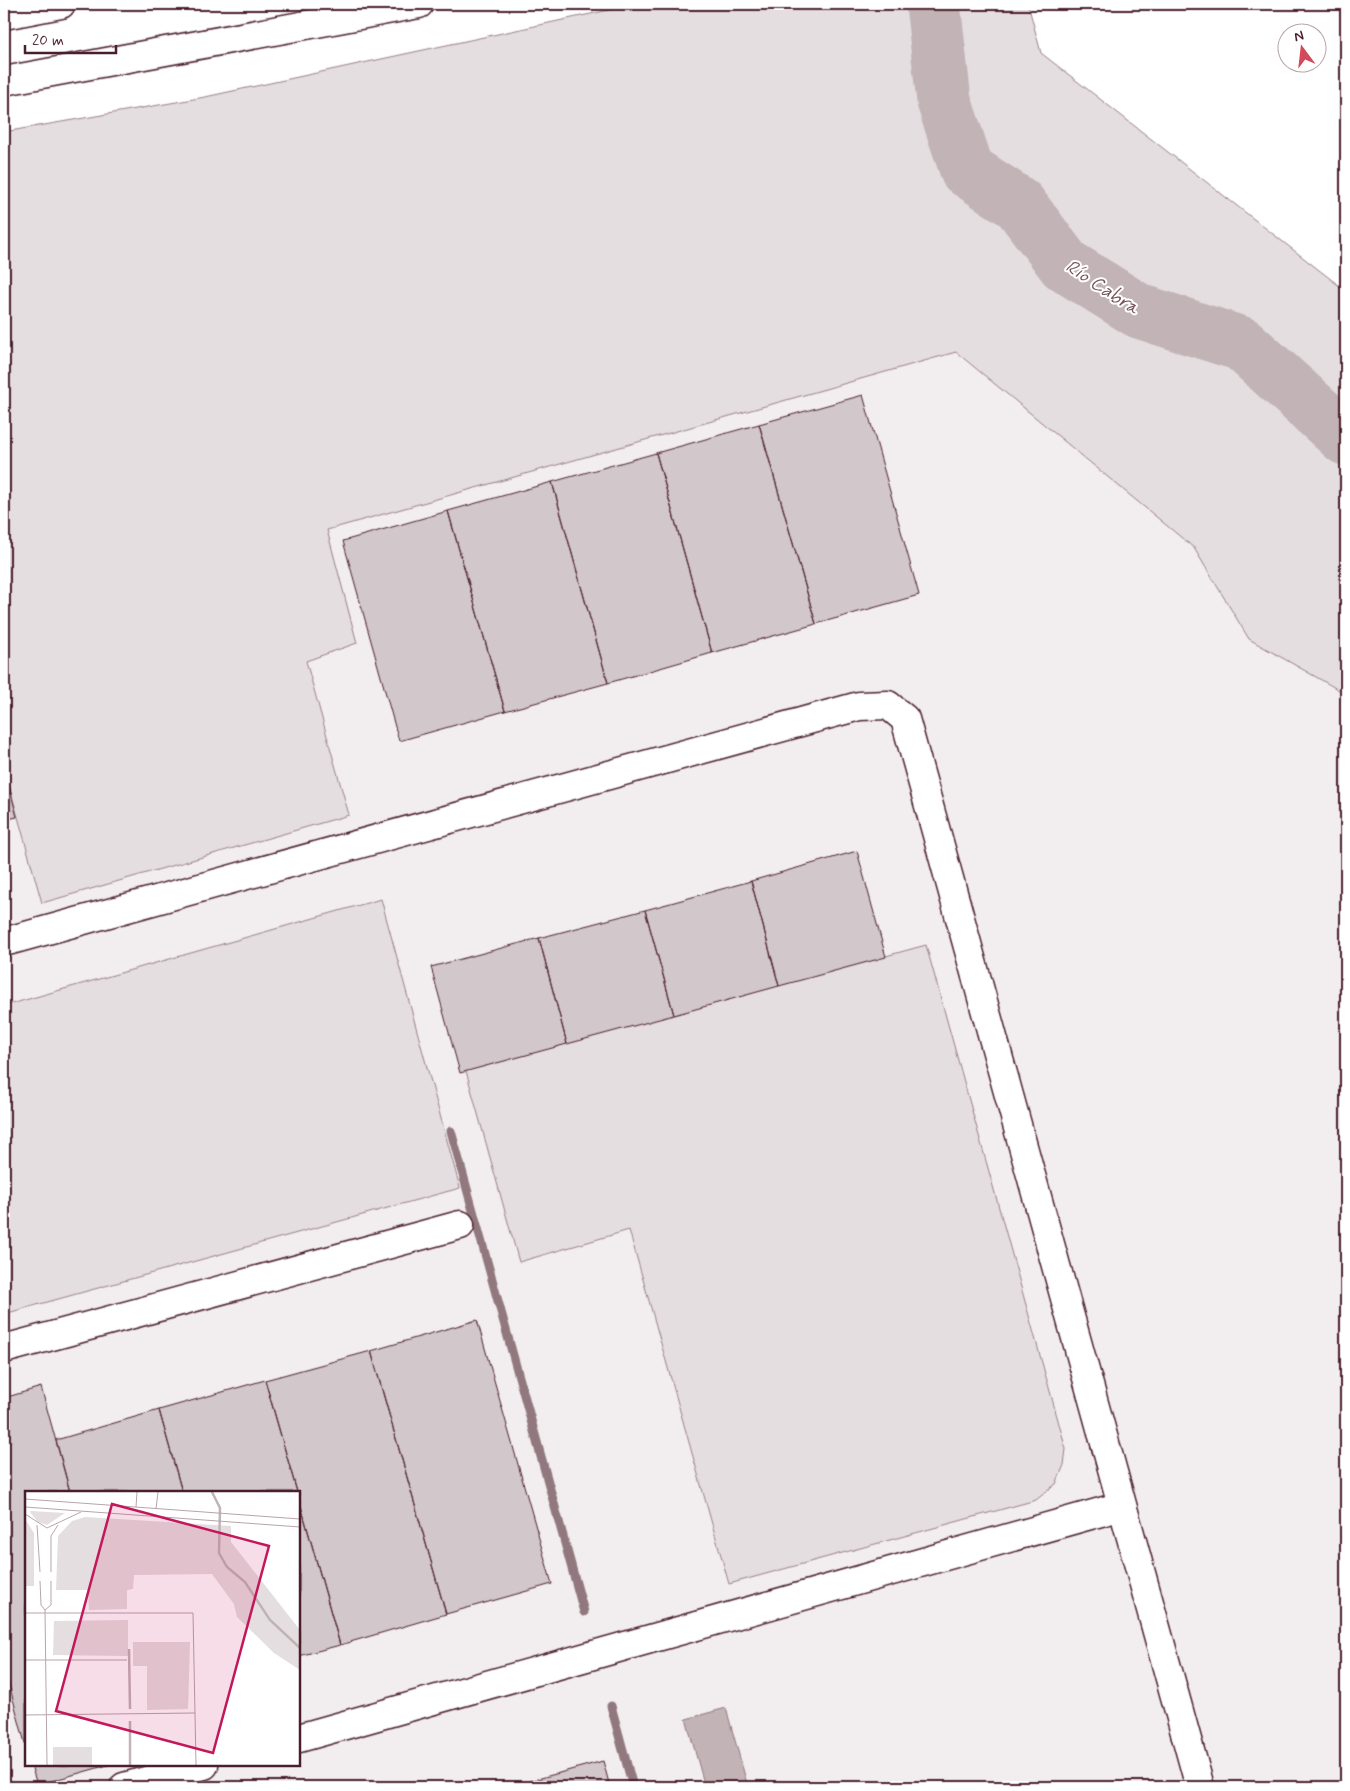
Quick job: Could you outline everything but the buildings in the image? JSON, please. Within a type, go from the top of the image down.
[{"type":"main road","points":[[4,15],[33,6],[60,4]]},
{"type":"main road","points":[[4,82],[420,4]]},
{"type":"main road","points":[[4,942],[859,706],[888,705],[905,719],[1200,1787]]},
{"type":"main road","points":[[4,1349],[460,1225]]},
{"type":"main road","points":[[300,1738],[1122,1506]]},
{"type":"main road","points":[[124,1787],[200,1766]]},
{"type":"shaded area","points":[[637,4],[1028,4],[1041,53],[1346,291],[1346,694],[1249,639],[1194,548],[956,352],[327,530],[357,643],[306,661],[349,815],[42,903],[4,767],[4,132],[205,97]]},
{"type":"shaded area","points":[[4,132],[327,530],[956,352],[1194,548],[1249,639],[1346,694],[1346,1787],[4,1787]]},
{"type":"shaded area","points":[[381,899],[460,1188],[4,1314],[4,1006]]},
{"type":"shaded area","points":[[926,945],[1066,1449],[1064,1465],[1056,1484],[1036,1500],[729,1584],[629,1230],[519,1262],[466,1071]]},
{"type":"shaded area","points":[[726,1708],[748,1787],[705,1787],[686,1719]]},
{"type":"waterway","name":"Río Cabra","points":[[933,4],[944,101],[967,170],[1019,204],[1065,265],[1139,311],[1242,344],[1346,438]]},
{"type":"waterway","points":[[451,1131],[584,1612]]},
{"type":"waterway","points":[[611,1706],[633,1787]]}]
